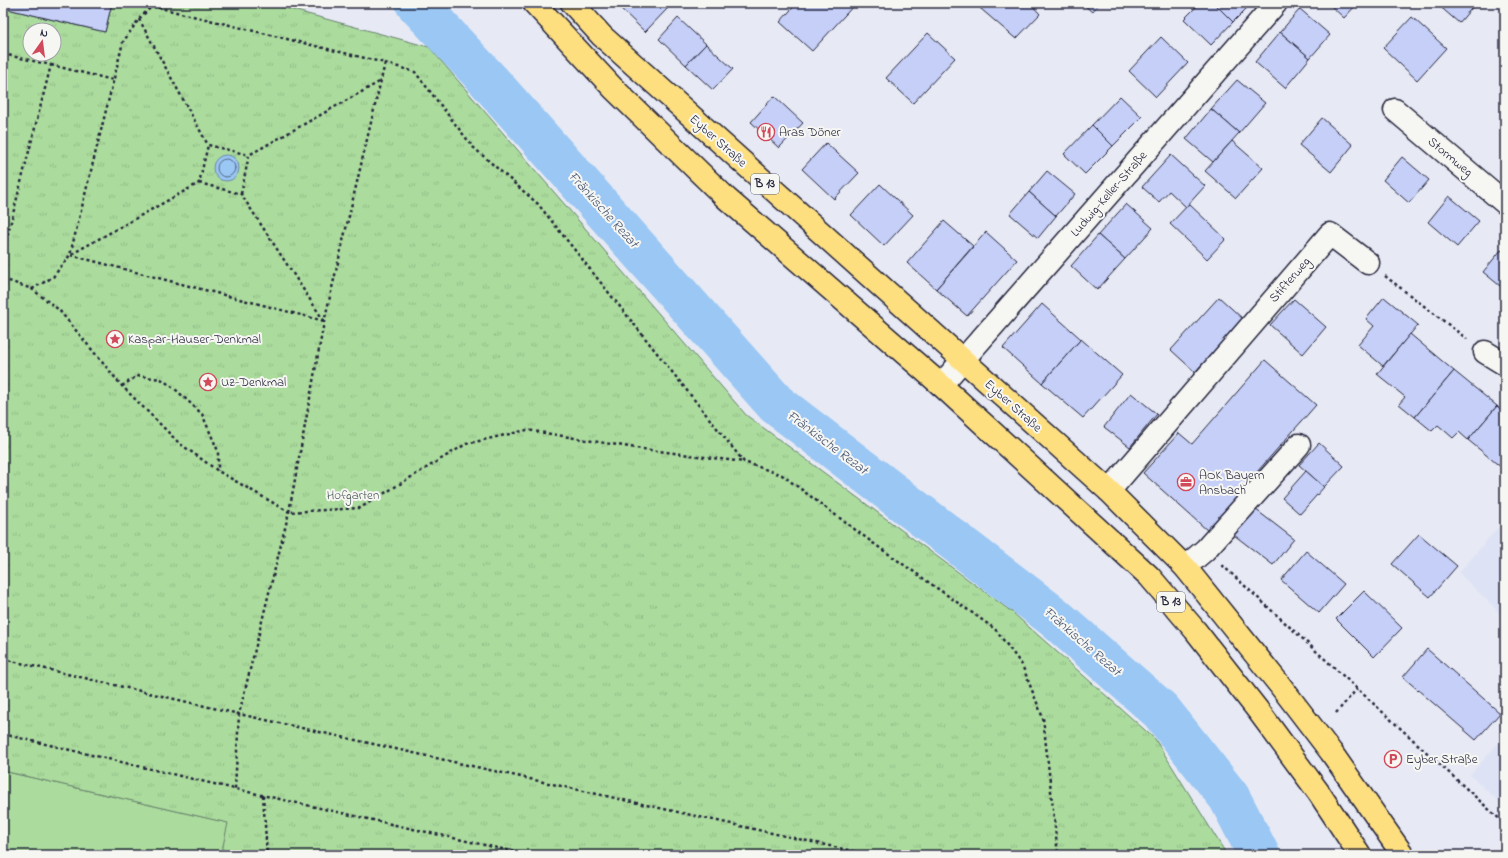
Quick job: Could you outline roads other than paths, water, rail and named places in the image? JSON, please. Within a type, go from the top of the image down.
[{"type":"main road","name":"B 13","points":[[534,3],[613,88],[726,198],[942,385],[1149,576],[1195,630],[1260,713],[1319,794],[1360,855]]},
{"type":"main road","name":"Eyber Straße","points":[[572,3],[602,36],[1109,492],[1185,567],[1279,684],[1331,752],[1403,855]]},
{"type":"street","name":"Ludwig-Keller-Straße","points":[[942,385],[1276,3]]},
{"type":"street","name":"Stormweg","points":[[1395,110],[1505,203]]},
{"type":"street","name":"Stifterweg","points":[[1109,492],[1330,234],[1368,263]]},
{"type":"street","points":[[1485,352],[1505,362]]},
{"type":"street","points":[[1185,567],[1205,550],[1299,446]]},
{"type":"water","points":[[226,155],[235,159],[239,168],[235,177],[226,181],[217,177],[213,168],[217,159]]},
{"type":"waterway","name":"Fränkische Rezat","points":[[416,3],[489,81],[776,404],[1054,617],[1161,711],[1229,797],[1259,855]]},
{"type":"place","name":"Aras Döner","points":[[766,132]]},
{"type":"place","name":"Kaspar-Hauser-Denkmal","points":[[115,339]]},
{"type":"place","name":"Uz-Denkmal","points":[[208,382]]},
{"type":"place","name":"AOK Bayern Ansbach","points":[[1186,482]]},
{"type":"place","name":"Eyber Straße","points":[[1393,759]]},
{"type":"park label","name":"Hofgarten","points":[[353,495]]}]
